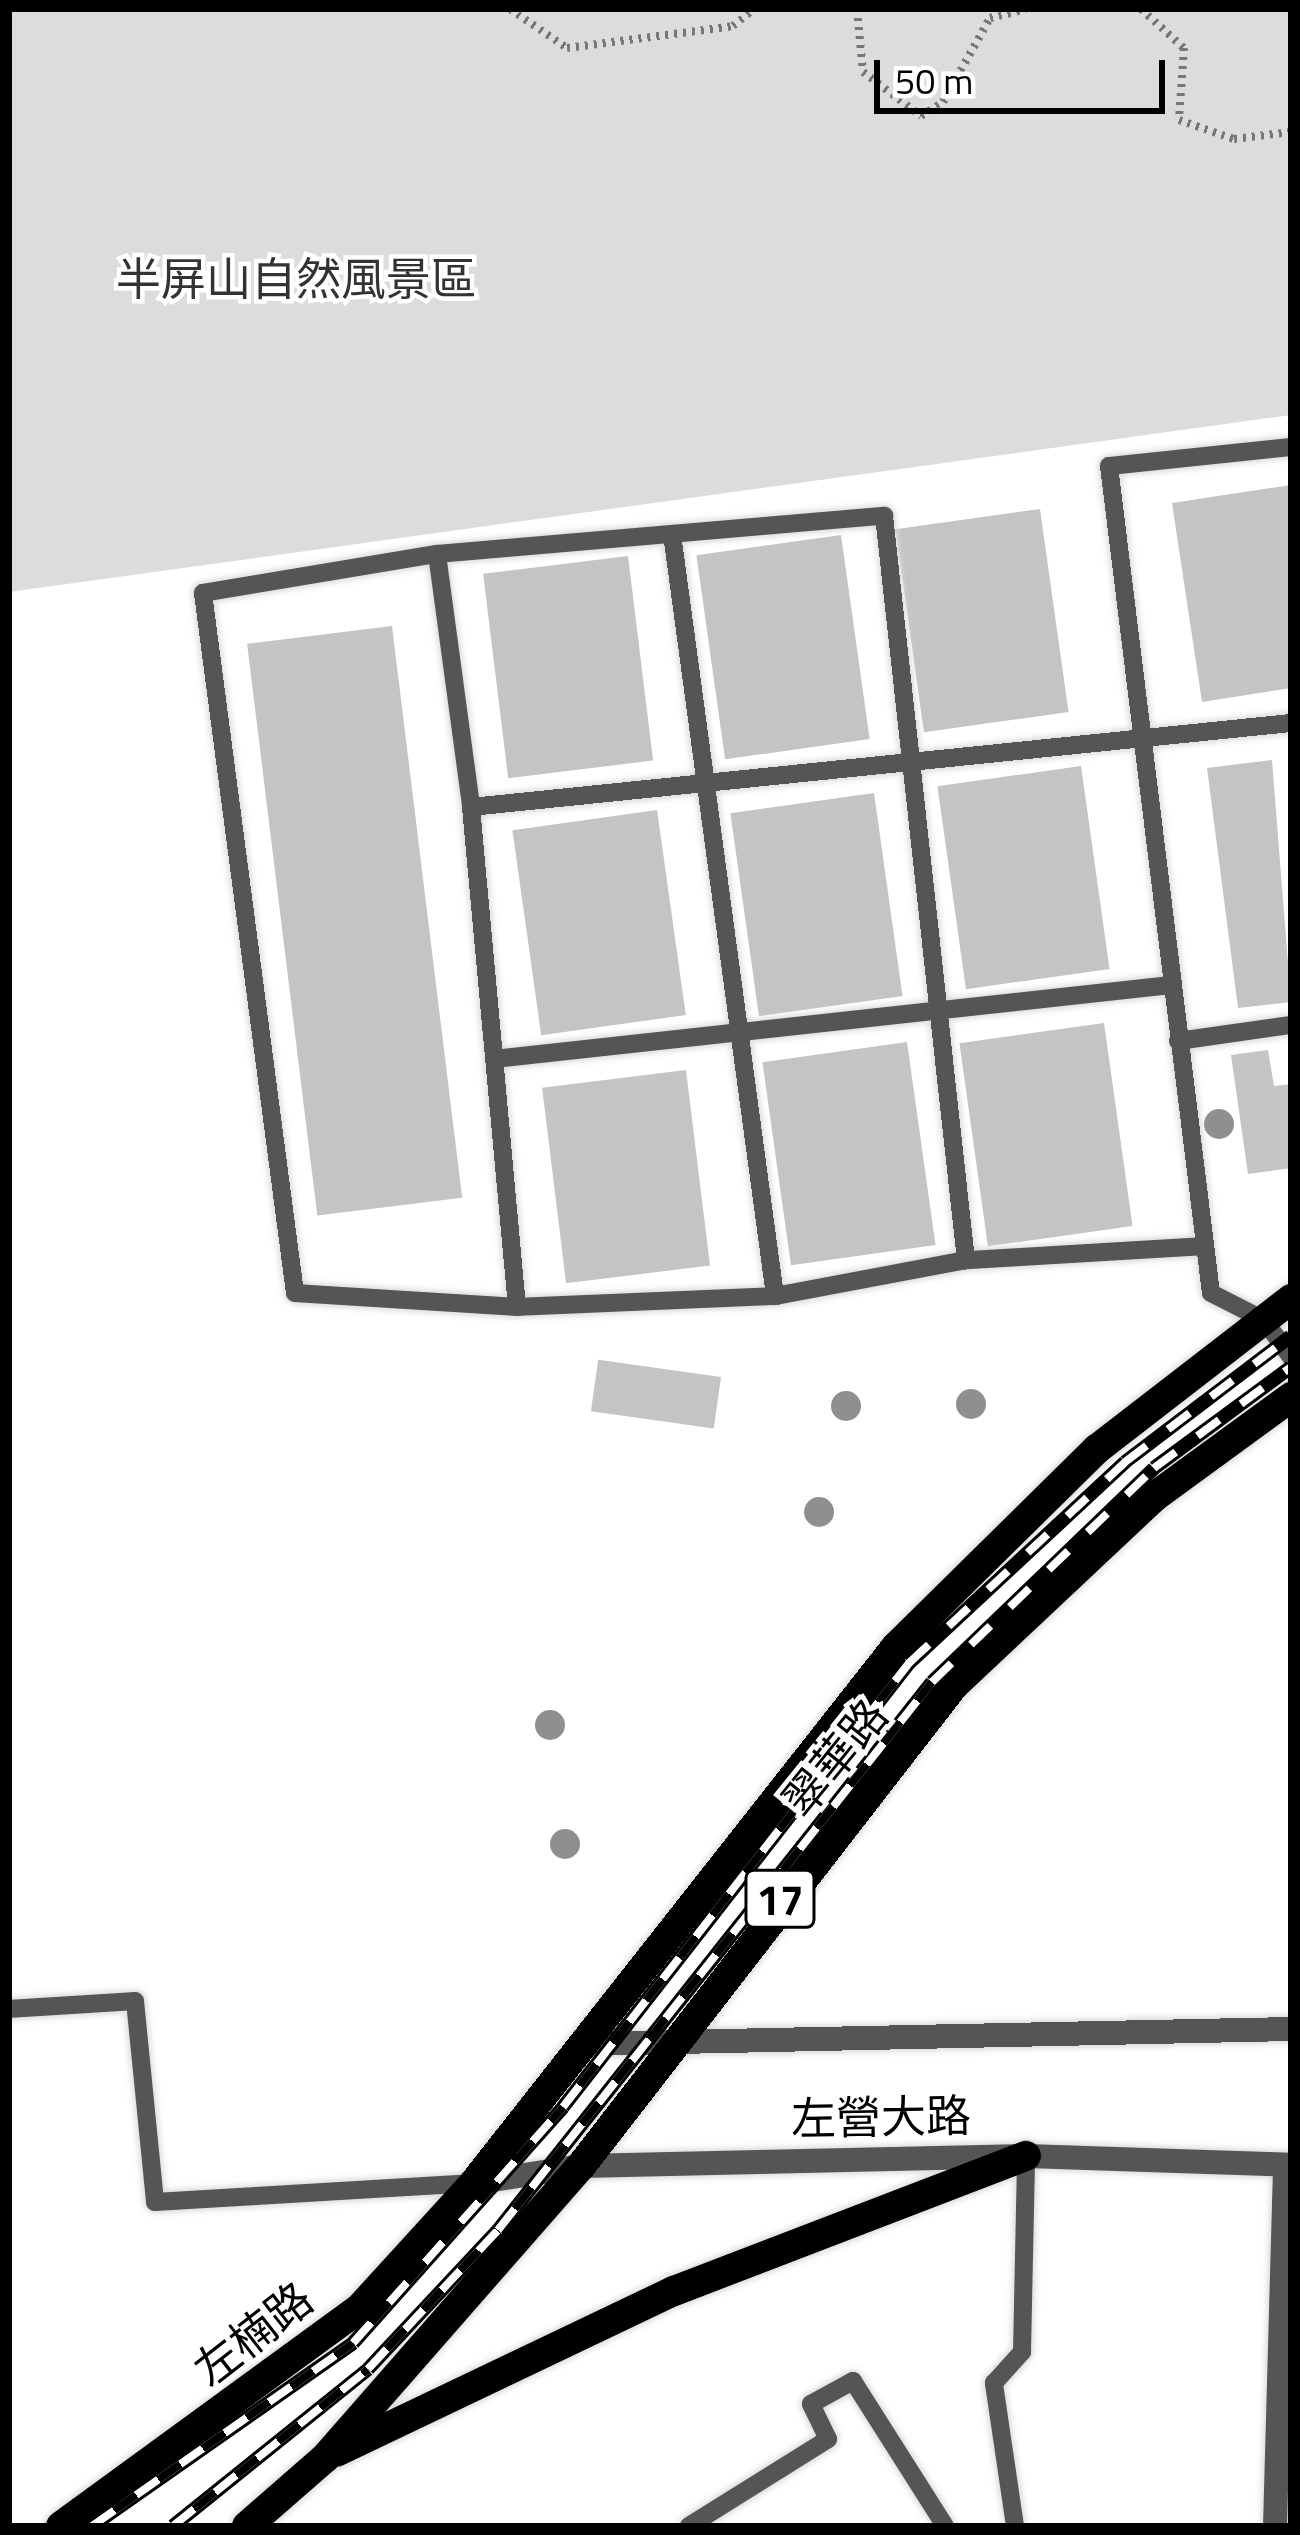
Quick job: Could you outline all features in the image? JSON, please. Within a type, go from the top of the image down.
[{"type":"main road","name":"翠華路","points":[[474,2183],[896,1647],[1097,1449],[1291,1300]]},
{"type":"main road","name":"翠華路","points":[[325,2458],[581,2166],[671,2043],[954,1685],[1154,1497],[1291,1396]]},
{"type":"main road","points":[[325,2458],[674,2291],[1026,2156]]},
{"type":"main road","name":"左楠路","points":[[61,2526],[360,2308],[474,2183]]},
{"type":"main road","name":"17","points":[[247,2526],[325,2458]]},
{"type":"street","points":[[582,2044],[1291,2029]]},
{"type":"street","name":"左營大路","points":[[474,2183],[581,2166],[1026,2156],[1288,2165]]},
{"type":"street","points":[[1275,2526],[1288,2165]]},
{"type":"lane","points":[[1291,447],[1109,466],[1138,737],[1211,1293],[1264,1320],[1291,1358]]},
{"type":"lane","points":[[966,1260],[884,516],[437,554],[202,593],[295,1293],[517,1307],[775,1296],[966,1260],[1205,1246]]},
{"type":"lane","points":[[672,533],[710,787],[775,1296]]},
{"type":"lane","points":[[437,554],[471,807],[517,1307]]},
{"type":"lane","points":[[471,807],[710,787],[913,761],[1291,723]]},
{"type":"lane","points":[[494,1059],[740,1030],[940,1015],[1171,985]]},
{"type":"lane","points":[[1178,1041],[1291,1025]]},
{"type":"lane","points":[[9,2009],[135,2001],[155,2203],[474,2183]]},
{"type":"lane","points":[[1016,2526],[994,2383],[1022,2352],[1026,2156]]},
{"type":"lane","points":[[688,2526],[828,2439],[811,2404],[853,2380],[945,2526]]},
{"type":"path","points":[[509,9],[567,48],[716,29],[754,9]]},
{"type":"path","points":[[857,9],[863,72],[921,116],[944,102],[990,18],[1026,9]]},
{"type":"path","points":[[1142,9],[1184,48],[1179,120],[1234,139],[1291,133]]},
{"type":"green space","name":"半屏山自然風景區","points":[[9,9],[1291,9],[1291,415],[9,592]]},
{"type":"building","points":[[1291,485],[1291,688],[1202,702],[1172,503]]},
{"type":"building","points":[[1040,509],[1069,712],[924,732],[895,529]]},
{"type":"building","points":[[841,535],[870,739],[725,759],[696,555]]},
{"type":"building","points":[[628,556],[653,760],[508,778],[483,574]]},
{"type":"building","points":[[392,626],[462,1198],[317,1215],[247,644]]},
{"type":"building","points":[[1272,760],[1291,1002],[1238,1008],[1207,768]]},
{"type":"building","points":[[1081,766],[1110,969],[966,989],[937,786]]},
{"type":"building","points":[[874,793],[903,996],[759,1016],[730,813]]},
{"type":"building","points":[[657,810],[686,1015],[541,1035],[512,830]]},
{"type":"building","points":[[1104,1023],[1133,1226],[988,1246],[959,1043]]},
{"type":"building","points":[[907,1042],[936,1245],[791,1265],[762,1062]]},
{"type":"building","points":[[1268,1050],[1274,1086],[1291,1084],[1291,1168],[1248,1174],[1231,1055]]},
{"type":"building","points":[[686,1070],[710,1266],[566,1283],[542,1088]]},
{"type":"building","points":[[598,1360],[721,1377],[714,1428],[591,1411]]},
{"type":"railway","points":[[92,2526],[353,2343],[563,2107],[909,1663],[1125,1462],[1291,1336]]},
{"type":"railway","points":[[173,2526],[368,2369],[498,2230],[932,1682],[1154,1468],[1291,1367]]}]
